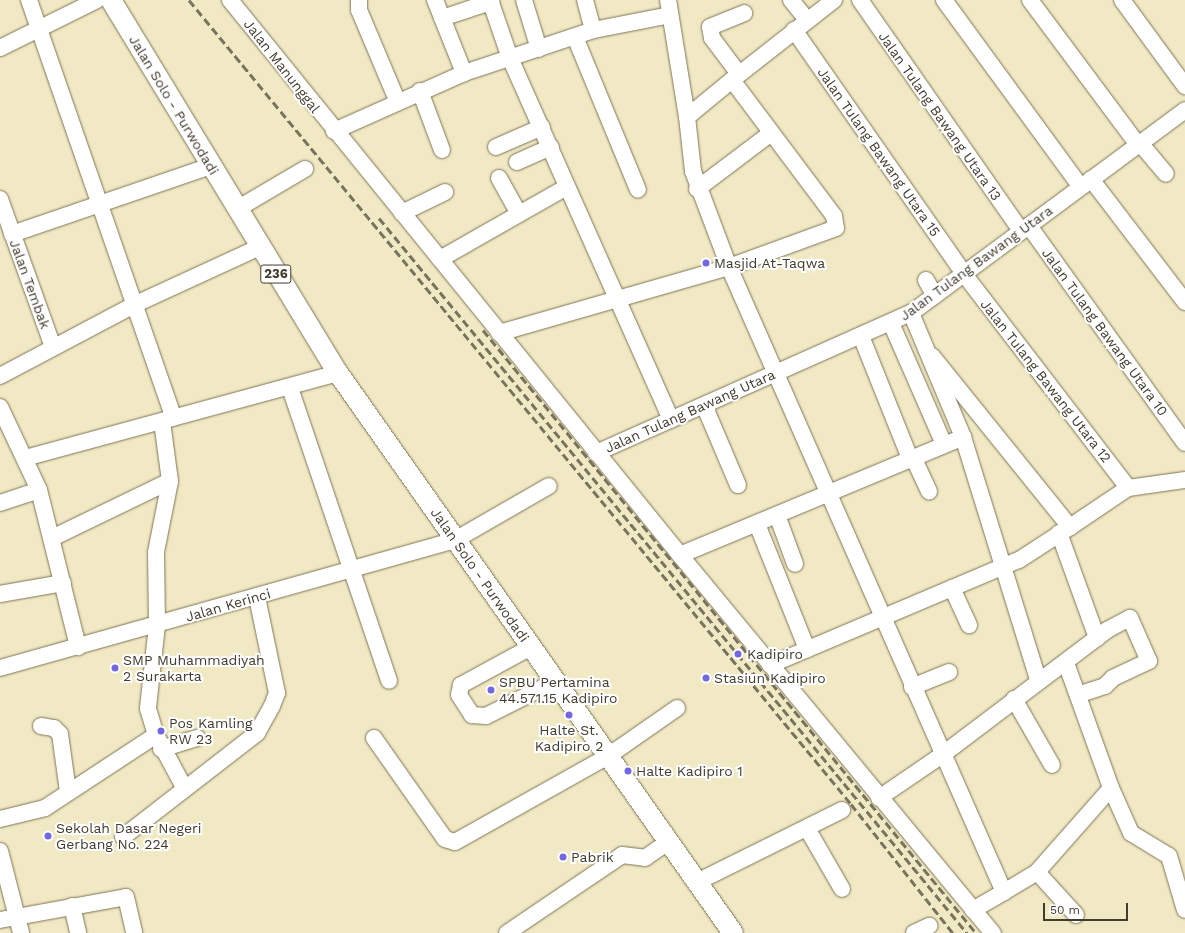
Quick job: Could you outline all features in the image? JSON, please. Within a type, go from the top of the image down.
[{"type":"main road","name":"Jalan Solo - Purwodadi","points":[[111,0],[338,373],[733,933]]},
{"type":"street","points":[[29,0],[136,304],[168,420],[170,481],[156,552],[157,625],[148,708],[158,742],[185,789]]},
{"type":"street","points":[[0,48],[97,0]]},
{"type":"street","name":"Jalan Manunggal","points":[[230,0],[334,131],[440,258],[596,453],[879,798],[992,933]]},
{"type":"street","points":[[359,0],[359,10],[397,100]]},
{"type":"street","points":[[435,0],[464,73]]},
{"type":"street","points":[[524,0],[539,49]]},
{"type":"street","points":[[585,0],[593,30]]},
{"type":"street","points":[[791,0],[807,20]]},
{"type":"street","points":[[688,117],[794,30],[834,0]]},
{"type":"street","name":"Jalan Tulang Bawang Utara 13","points":[[860,0],[1025,229]]},
{"type":"street","points":[[944,0],[1086,183],[1185,302]]},
{"type":"street","points":[[1030,0],[1139,144],[1166,174]]},
{"type":"street","points":[[1122,0],[1185,86]]},
{"type":"street","points":[[442,18],[491,1],[510,58],[619,298],[672,420]]},
{"type":"street","points":[[334,131],[397,100],[464,73],[593,30],[669,7],[688,117],[697,189],[729,267],[778,372],[827,494],[880,617],[1004,892]]},
{"type":"street","points":[[499,333],[729,267],[836,228],[834,216],[770,134],[707,29],[744,13]]},
{"type":"street","name":"Jalan Tulang Bawang Utara 15","points":[[794,30],[964,274]]},
{"type":"street","points":[[575,37],[638,190]]},
{"type":"street","points":[[420,91],[442,150]]},
{"type":"street","name":"Jalan Tulang Bawang Utara","points":[[596,453],[911,313],[1185,110]]},
{"type":"street","points":[[496,147],[542,127]]},
{"type":"street","points":[[697,189],[770,134]]},
{"type":"street","points":[[517,162],[551,147]]},
{"type":"street","points":[[12,234],[211,166]]},
{"type":"street","points":[[238,210],[305,170]]},
{"type":"street","points":[[499,178],[519,214]]},
{"type":"street","points":[[440,258],[568,187]]},
{"type":"street","points":[[402,213],[445,192]]},
{"type":"street","name":"Jalan Tembak","points":[[0,199],[53,347]]},
{"type":"street","name":"Jalan Tulang Bawang Utara 10","points":[[1025,229],[1184,438]]},
{"type":"street","points":[[0,376],[136,304],[260,247]]},
{"type":"street","name":"Jalan Tulang Bawang Utara 12","points":[[964,274],[1128,488]]},
{"type":"street","points":[[926,280],[935,296]]},
{"type":"street","points":[[911,313],[932,356],[963,437],[1038,680]]},
{"type":"street","points":[[891,323],[943,442]]},
{"type":"street","points":[[861,336],[911,456],[929,492]]},
{"type":"street","points":[[932,356],[1064,530],[1097,638]]},
{"type":"street","points":[[25,458],[290,388],[338,373]]},
{"type":"street","points":[[290,388],[389,681]]},
{"type":"street","points":[[704,405],[738,485]]},
{"type":"street","points":[[0,408],[5,432],[25,458],[39,490],[78,647]]},
{"type":"street","points":[[680,555],[827,494],[911,456],[963,437]]},
{"type":"street","points":[[770,665],[880,617],[1004,566],[1064,530],[1128,488],[1185,480]]},
{"type":"street","points":[[52,538],[170,481]]},
{"type":"street","name":"Jalan Kerinci","points":[[0,668],[257,597],[455,540],[548,486]]},
{"type":"street","points":[[0,503],[39,490]]},
{"type":"street","points":[[777,515],[794,564]]},
{"type":"street","points":[[757,524],[807,649]]},
{"type":"street","points":[[0,594],[63,583]]},
{"type":"street","points":[[952,588],[968,625]]},
{"type":"street","points":[[123,837],[257,733],[277,693],[257,597]]},
{"type":"street","points":[[879,798],[942,755],[1038,680],[1066,663],[1097,638],[1128,617],[1149,661],[1113,678],[1105,686],[1078,695]]},
{"type":"street","points":[[531,648],[461,684],[459,695],[472,715],[486,716],[556,681]]},
{"type":"street","points":[[1066,663],[1111,788],[1132,833],[1139,840],[1157,847],[1169,856],[1185,910]]},
{"type":"street","points":[[912,687],[949,672]]},
{"type":"street","points":[[1014,699],[1052,765]]},
{"type":"street","points":[[374,738],[449,843],[464,839],[608,756],[677,708]]},
{"type":"street","points":[[41,726],[54,728],[60,734],[68,792]]},
{"type":"street","points":[[0,819],[32,813],[158,742],[197,738]]},
{"type":"street","points":[[973,910],[1037,872],[1111,788]]},
{"type":"street","points":[[697,882],[808,830],[842,810]]},
{"type":"street","points":[[808,830],[842,889]]},
{"type":"street","points":[[507,933],[622,855],[645,858],[668,841]]},
{"type":"street","points":[[0,851],[21,933]]},
{"type":"street","points":[[1037,872],[1076,915]]},
{"type":"street","points":[[0,920],[126,897],[134,933]]},
{"type":"street","points":[[72,906],[78,933]]},
{"type":"street","points":[[914,933],[929,926]]},
{"type":"railway","points":[[189,0],[851,804],[953,933]]},
{"type":"railway","points":[[379,218],[967,933]]},
{"type":"railway","points":[[483,330],[976,933]]},
{"type":"place","name":"Masjid At-Taqwa","points":[[706,263]]},
{"type":"place","name":"Kadipiro","points":[[738,654]]},
{"type":"place","name":"SMP Muhammadiyah 2 Surakarta","points":[[115,668]]},
{"type":"place","name":"Stasiun Kadipiro","points":[[706,678]]},
{"type":"place","name":"SPBU Pertamina 44.571.15 Kadipiro","points":[[491,690]]},
{"type":"place","name":"Halte St. Kadipiro 2","points":[[569,715]]},
{"type":"place","name":"Pos Kamling RW 23","points":[[161,731]]},
{"type":"place","name":"Halte Kadipiro 1","points":[[628,771]]},
{"type":"place","name":"Sekolah Dasar Negeri Gerbang No. 224","points":[[48,836]]},
{"type":"place","name":"Pabrik","points":[[563,857]]}]
